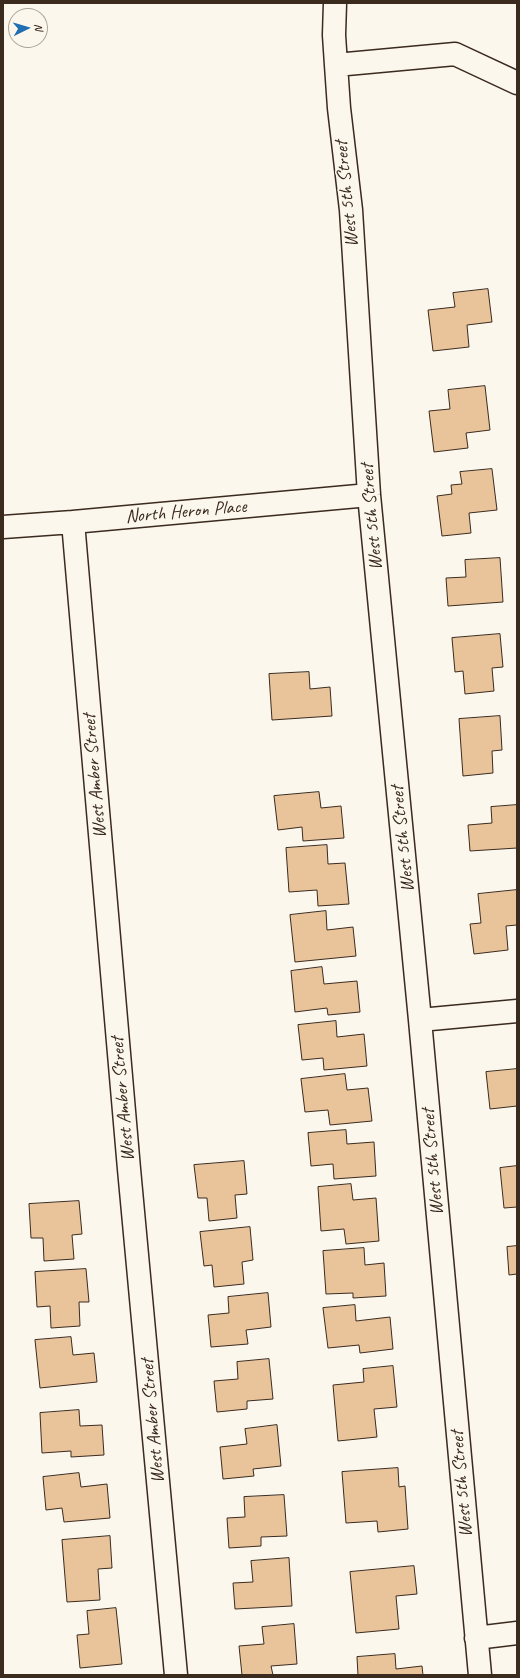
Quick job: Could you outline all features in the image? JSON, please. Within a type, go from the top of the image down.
[{"type":"street","name":"West 5th Street","points":[[335,3],[334,35],[336,65],[339,108],[351,210],[369,495],[420,1020],[480,1675]]},
{"type":"street","points":[[336,65],[455,54],[517,84]]},
{"type":"street","name":"North Heron Place","points":[[3,527],[369,495]]},
{"type":"street","name":"West Amber Street","points":[[73,522],[176,1675]]},
{"type":"street","points":[[420,1020],[517,1011]]},
{"type":"street","points":[[476,1638],[517,1633]]},
{"type":"building","points":[[488,289],[492,322],[467,325],[469,347],[433,351],[428,310],[455,307],[453,293]]},
{"type":"building","points":[[485,386],[490,430],[466,433],[468,448],[434,452],[429,411],[450,409],[448,390]]},
{"type":"building","points":[[492,469],[497,510],[469,513],[471,533],[442,536],[437,496],[452,494],[451,485],[462,484],[460,472]]},
{"type":"building","points":[[500,558],[503,602],[448,606],[446,578],[466,577],[465,560]]},
{"type":"building","points":[[500,634],[503,667],[492,668],[494,691],[465,694],[463,671],[455,672],[452,638]]},
{"type":"building","points":[[309,672],[310,689],[330,687],[332,716],[272,720],[269,674]]},
{"type":"building","points":[[500,716],[502,750],[492,751],[493,773],[463,776],[459,719]]},
{"type":"building","points":[[319,792],[321,808],[341,806],[344,838],[303,841],[302,827],[278,830],[274,796]]},
{"type":"building","points":[[517,805],[517,848],[470,851],[468,825],[492,823],[491,807]]},
{"type":"building","points":[[327,845],[328,864],[345,863],[349,904],[318,906],[317,890],[289,892],[286,848]]},
{"type":"building","points":[[517,890],[517,925],[506,926],[508,950],[474,954],[470,924],[481,923],[478,894]]},
{"type":"building","points":[[326,911],[327,930],[353,927],[356,956],[295,962],[290,915]]},
{"type":"building","points":[[322,967],[324,984],[357,981],[360,1012],[328,1015],[327,1008],[295,1012],[291,971]]},
{"type":"building","points":[[336,1021],[337,1037],[364,1034],[367,1066],[324,1070],[323,1058],[302,1060],[298,1025]]},
{"type":"building","points":[[517,1069],[517,1106],[490,1109],[486,1072]]},
{"type":"building","points":[[345,1074],[347,1090],[368,1088],[372,1121],[330,1125],[328,1110],[305,1112],[301,1079]]},
{"type":"building","points":[[346,1130],[347,1144],[374,1142],[376,1176],[334,1179],[333,1164],[311,1166],[308,1133]]},
{"type":"building","points":[[244,1161],[247,1194],[235,1195],[237,1218],[209,1221],[207,1198],[198,1198],[194,1165]]},
{"type":"building","points":[[517,1166],[517,1207],[504,1208],[500,1168]]},
{"type":"building","points":[[351,1184],[353,1200],[376,1198],[379,1241],[346,1244],[344,1229],[321,1231],[318,1187]]},
{"type":"building","points":[[79,1201],[82,1234],[72,1235],[74,1259],[44,1261],[43,1238],[31,1238],[29,1204]]},
{"type":"building","points":[[250,1227],[253,1260],[242,1262],[244,1284],[214,1287],[212,1265],[204,1266],[200,1232]]},
{"type":"building","points":[[517,1246],[517,1274],[509,1275],[507,1247]]},
{"type":"building","points":[[364,1248],[365,1265],[384,1263],[386,1296],[353,1298],[353,1293],[326,1294],[323,1251]]},
{"type":"building","points":[[86,1269],[89,1302],[79,1302],[80,1326],[51,1328],[50,1306],[37,1307],[35,1272]]},
{"type":"building","points":[[268,1293],[271,1327],[246,1330],[248,1344],[211,1347],[208,1315],[229,1313],[228,1297]]},
{"type":"building","points":[[355,1305],[356,1321],[390,1317],[393,1349],[360,1353],[359,1345],[328,1348],[323,1308]]},
{"type":"building","points":[[71,1337],[73,1355],[94,1353],[97,1382],[40,1388],[35,1340]]},
{"type":"building","points":[[269,1359],[273,1399],[247,1401],[247,1409],[217,1412],[214,1381],[238,1379],[237,1362]]},
{"type":"building","points":[[393,1366],[397,1407],[374,1409],[377,1437],[338,1441],[333,1385],[364,1382],[363,1369]]},
{"type":"building","points":[[79,1410],[80,1426],[102,1425],[104,1455],[71,1457],[71,1451],[42,1453],[40,1413]]},
{"type":"building","points":[[277,1425],[281,1466],[253,1469],[254,1476],[223,1479],[220,1447],[247,1444],[245,1429]]},
{"type":"building","points":[[398,1468],[399,1487],[405,1486],[408,1529],[378,1532],[377,1521],[346,1523],[342,1472]]},
{"type":"building","points":[[79,1473],[81,1487],[107,1484],[110,1518],[64,1522],[62,1508],[46,1510],[43,1477]]},
{"type":"building","points":[[284,1495],[287,1536],[261,1537],[261,1546],[229,1548],[227,1518],[245,1517],[244,1497]]},
{"type":"building","points":[[110,1536],[112,1568],[98,1569],[100,1600],[67,1602],[62,1540]]},
{"type":"building","points":[[289,1558],[292,1606],[235,1609],[233,1583],[253,1582],[251,1561]]},
{"type":"building","points":[[414,1566],[417,1594],[396,1596],[399,1629],[356,1633],[350,1572]]},
{"type":"building","points":[[116,1608],[122,1664],[80,1668],[77,1635],[89,1634],[87,1611]]},
{"type":"building","points":[[294,1624],[297,1664],[271,1666],[273,1675],[242,1675],[239,1646],[264,1644],[262,1627]]},
{"type":"building","points":[[395,1654],[396,1669],[422,1666],[423,1675],[358,1675],[357,1657]]}]
